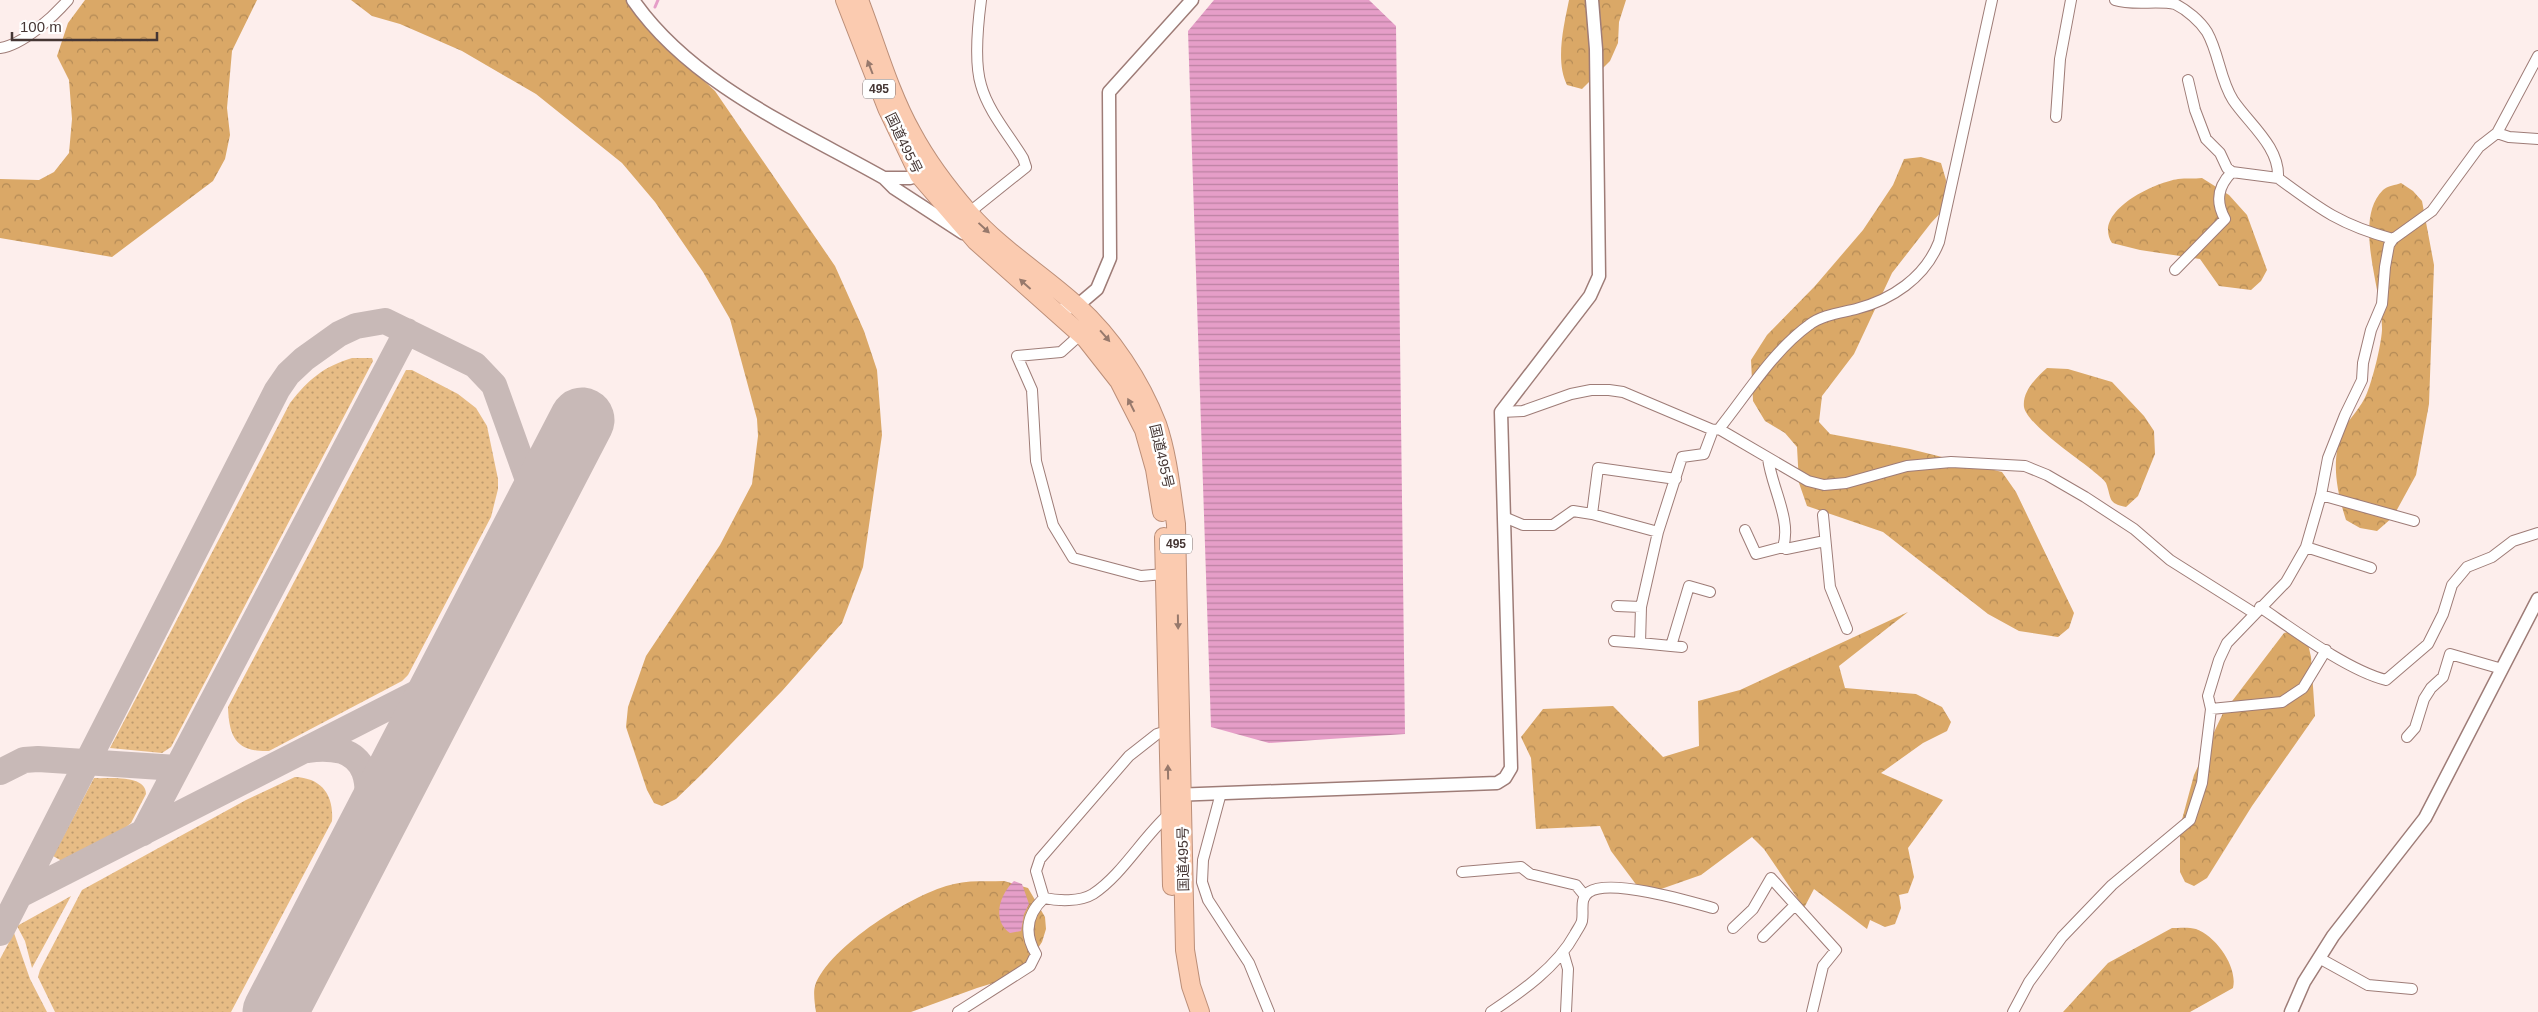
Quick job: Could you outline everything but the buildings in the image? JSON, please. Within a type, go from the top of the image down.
[{"type":"highway","name":"国道495号","points":[[844,0],[887,108],[919,175],[963,217],[985,230],[1077,306],[1108,338],[1139,385],[1157,425],[1168,468],[1176,524],[1175,795],[1169,814],[1175,959],[1188,1012]]},
{"type":"highway","name":"国道495号","points":[[859,0],[912,132],[976,241],[1081,334],[1119,381],[1144,430],[1155,469],[1164,522],[1167,731],[1175,795],[1185,950],[1191,986],[1200,1012]]},
{"type":"street","points":[[0,48],[10,47],[52,18],[68,0]]},
{"type":"street","points":[[633,0],[648,22],[726,89],[884,178],[894,188],[976,241]]},
{"type":"street","points":[[963,217],[1026,167],[1023,158],[986,99],[980,84],[978,70],[980,0]]},
{"type":"street","points":[[1055,311],[1077,306],[1097,289],[1110,258],[1108,92],[1192,0]]},
{"type":"street","points":[[1175,795],[1497,783],[1505,778],[1511,768],[1501,412],[1590,296],[1599,276],[1596,49],[1592,0]]},
{"type":"street","points":[[1640,643],[1641,607],[1658,532],[1682,457],[1704,454],[1716,430],[1782,349],[1809,324],[1824,317],[1885,299],[1913,279],[1934,254],[1939,242],[1992,0]]},
{"type":"street","points":[[2056,117],[2060,59],[2071,0]]},
{"type":"street","points":[[2114,0],[2167,1],[2192,15],[2207,32],[2233,100],[2268,144],[2279,168],[2278,178]]},
{"type":"street","points":[[2013,1012],[2029,982],[2062,938],[2112,885],[2190,820],[2202,783],[2211,709],[2208,696],[2219,660],[2227,643],[2286,582],[2306,547],[2321,495],[2328,458],[2345,415],[2362,380],[2363,363],[2371,330],[2382,304],[2389,245],[2393,239],[2432,211],[2480,147],[2497,133],[2538,56]]},
{"type":"street","points":[[2188,80],[2195,110],[2206,139],[2220,153],[2227,168],[2232,172],[2278,178],[2321,210],[2342,222],[2393,239]]},
{"type":"street","points":[[2497,133],[2509,137],[2538,139]]},
{"type":"street","points":[[2176,270],[2225,219],[2221,212],[2219,198],[2221,186],[2232,172]]},
{"type":"street","points":[[884,178],[910,178],[919,175]]},
{"type":"street","points":[[1081,334],[1061,352],[1017,356],[1032,390],[1036,461],[1053,524],[1073,558],[1141,576],[1164,574]]},
{"type":"street","points":[[1501,412],[1523,411],[1571,394],[1591,390],[1623,392],[1716,430],[1808,481],[1824,485],[1846,482],[1907,466],[1951,462],[2025,466],[2047,475],[2134,528],[2170,560],[2373,677],[2386,680],[2428,644],[2443,614],[2452,584],[2467,567],[2492,557],[2513,540],[2538,533]]},
{"type":"street","points":[[1768,458],[1782,512],[1786,538],[1782,547]]},
{"type":"street","points":[[1592,514],[1598,468],[1676,479]]},
{"type":"street","points":[[2321,495],[2414,521]]},
{"type":"street","points":[[1504,517],[1523,525],[1553,525],[1573,512],[1592,514],[1658,532]]},
{"type":"street","points":[[1824,515],[1830,587],[1847,629]]},
{"type":"street","points":[[1745,530],[1756,554],[1782,547],[1786,549],[1825,540]]},
{"type":"street","points":[[2306,547],[2371,568]]},
{"type":"street","points":[[1671,646],[1689,586],[1710,592]]},
{"type":"street","points":[[2291,1012],[2304,982],[2333,936],[2425,818],[2538,599]]},
{"type":"street","points":[[1617,606],[1641,607]]},
{"type":"street","points":[[1614,641],[1682,647]]},
{"type":"street","points":[[2211,709],[2282,702],[2303,688],[2326,650]]},
{"type":"street","points":[[2407,737],[2414,728],[2424,699],[2431,688],[2443,677],[2450,654],[2502,669]]},
{"type":"street","points":[[1044,898],[1036,871],[1040,859],[1129,756],[1157,734],[1167,731]]},
{"type":"street","points":[[1221,793],[1203,860],[1202,882],[1208,900],[1249,964],[1269,1012]]},
{"type":"street","points":[[1044,898],[1069,900],[1092,895],[1106,884],[1169,814]]},
{"type":"street","points":[[1462,872],[1521,867],[1530,874],[1576,885],[1586,896]]},
{"type":"street","points":[[1733,928],[1753,909],[1771,878],[1836,950],[1822,966],[1812,1012]]},
{"type":"street","points":[[1491,1012],[1509,1000],[1563,952],[1582,922],[1582,900],[1588,893],[1603,887],[1657,894],[1713,908]]},
{"type":"street","points":[[958,1012],[1030,966],[1036,954],[1027,934],[1030,918],[1044,898]]},
{"type":"street","points":[[1763,937],[1795,905]]},
{"type":"street","points":[[1563,952],[1568,969],[1566,1012]]},
{"type":"street","points":[[2319,958],[2368,985],[2412,989]]},
{"type":"shaded area","points":[[1214,0],[1369,0],[1396,26],[1405,734],[1269,743],[1211,727],[1188,31]]},
{"type":"shaded area","points":[[352,358],[372,358],[373,361],[171,747],[162,753],[110,748],[290,403],[317,375],[333,365]]},
{"type":"shaded area","points":[[406,370],[412,370],[458,394],[476,408],[487,426],[498,479],[498,489],[491,517],[408,675],[402,681],[269,751],[249,749],[237,741],[233,734],[230,727],[228,707]]},
{"type":"shaded area","points":[[295,777],[312,781],[324,789],[331,803],[332,821],[231,1012],[55,1012],[38,977],[82,890],[246,800]]},
{"type":"shaded area","points":[[94,778],[133,780],[140,783],[146,794],[131,823],[125,828],[62,861],[53,856]]},
{"type":"shaded area","points":[[1014,881],[1022,884],[1029,904],[1024,914],[1021,931],[1010,933],[1004,928],[999,914],[1005,893]]},
{"type":"shaded area","points":[[71,896],[32,968],[25,941],[17,926]]},
{"type":"shaded area","points":[[14,933],[30,979],[47,1012],[0,1012],[0,959]]},
{"type":"green space","points":[[85,0],[257,0],[232,51],[227,108],[230,135],[225,159],[213,181],[112,257],[0,238],[0,179],[39,180],[54,172],[69,153],[72,119],[69,80],[57,56],[68,23]]},
{"type":"green space","points":[[351,0],[626,0],[665,45],[715,91],[835,266],[864,331],[877,370],[882,435],[863,567],[842,623],[782,691],[703,773],[676,799],[662,806],[654,803],[647,790],[626,727],[628,707],[646,656],[720,545],[752,484],[758,436],[757,419],[730,319],[703,272],[655,202],[622,163],[536,94],[462,51],[400,24],[372,16]]},
{"type":"green space","points":[[1569,0],[1626,0],[1619,22],[1618,43],[1610,61],[1582,89],[1567,85],[1563,75],[1561,54]]},
{"type":"green space","points":[[1921,157],[1941,163],[1946,180],[1945,208],[1892,273],[1854,354],[1822,396],[1819,422],[1830,434],[1910,449],[2002,472],[2016,492],[2074,613],[2069,628],[2058,637],[2019,631],[1988,614],[1883,532],[1807,506],[1799,483],[1797,447],[1785,433],[1765,421],[1753,401],[1751,360],[1767,335],[1815,286],[1863,230],[1893,185],[1904,159]]},
{"type":"green space","points":[[2202,178],[2229,195],[2247,215],[2267,270],[2261,281],[2251,290],[2219,286],[2200,259],[2140,250],[2112,243],[2108,232],[2110,220],[2128,201],[2154,186],[2178,179]]},
{"type":"green space","points":[[2401,183],[2413,191],[2422,201],[2434,265],[2429,404],[2416,475],[2393,517],[2377,531],[2360,528],[2346,520],[2336,476],[2336,465],[2339,442],[2343,431],[2365,398],[2369,387],[2382,330],[2371,257],[2370,219],[2374,203],[2383,190]]},
{"type":"green space","points":[[2047,368],[2068,369],[2112,382],[2144,416],[2154,431],[2155,454],[2138,496],[2126,507],[2113,502],[2103,479],[2043,431],[2027,414],[2024,407],[2025,395],[2031,385]]},
{"type":"green space","points":[[1908,612],[1839,666],[1845,688],[1916,694],[1942,707],[1951,722],[1947,731],[1923,743],[1881,773],[1943,800],[1908,848],[1914,877],[1908,893],[1899,895],[1901,908],[1895,924],[1885,927],[1870,920],[1867,929],[1814,889],[1804,908],[1764,849],[1752,837],[1701,875],[1644,895],[1611,851],[1600,826],[1536,829],[1531,758],[1521,737],[1543,709],[1613,706],[1663,757],[1699,746],[1698,701],[1740,690]]},
{"type":"green space","points":[[2295,630],[2306,635],[2311,657],[2315,716],[2252,806],[2207,878],[2194,886],[2185,882],[2180,872],[2180,827],[2194,775],[2223,713],[2284,633]]},
{"type":"green space","points":[[1004,881],[1028,888],[1045,917],[1046,929],[1042,942],[1020,975],[977,988],[911,1012],[816,1012],[814,989],[823,971],[854,939],[875,923],[937,889],[966,882]]},
{"type":"green space","points":[[2172,928],[2196,929],[2211,938],[2229,962],[2234,980],[2233,988],[2190,1012],[2063,1012],[2108,963]]},
{"type":"waterway","points":[[655,7],[658,0]]},
{"type":"taxiway","points":[[0,933],[277,390],[288,374],[304,359],[339,334],[356,326],[385,321],[475,365],[494,385],[538,508]]},
{"type":"taxiway","points":[[143,833],[407,331]]},
{"type":"taxiway","points":[[20,895],[450,676]]},
{"type":"taxiway","points":[[308,750],[333,749],[342,751],[357,760],[365,775],[368,792],[366,812],[354,853],[341,886]]},
{"type":"taxiway","points":[[0,772],[24,760],[38,759],[177,768]]},
{"type":"runway","points":[[275,1012],[582,420]]}]
